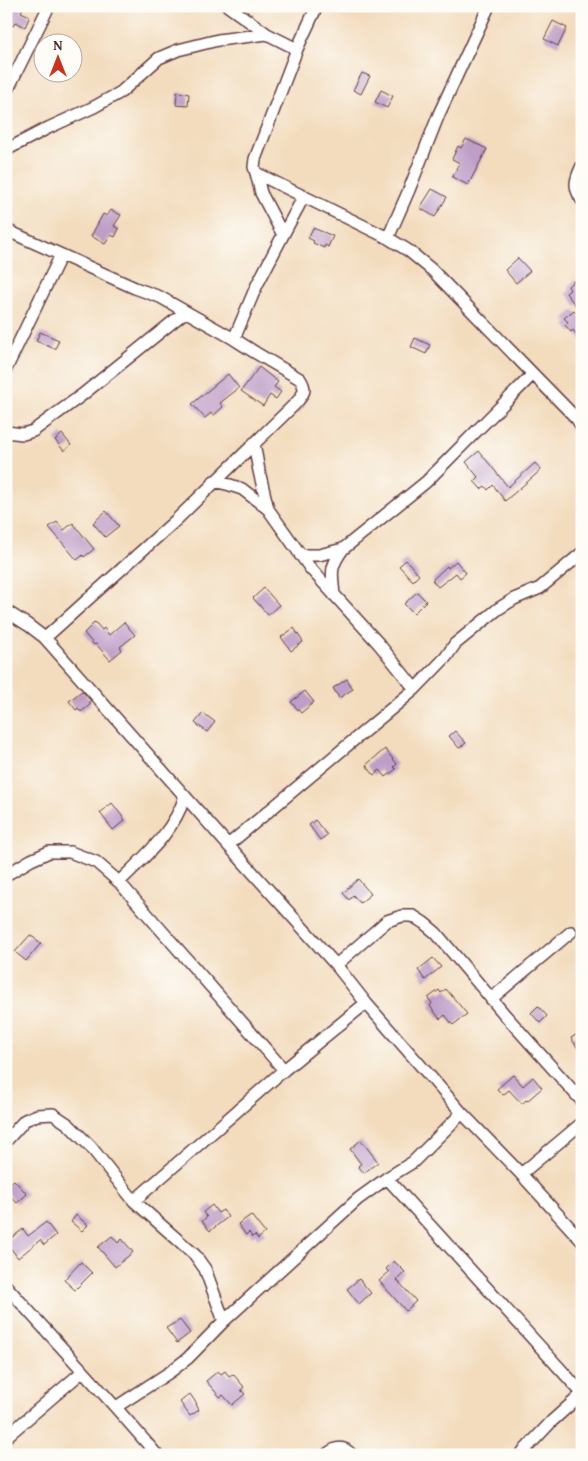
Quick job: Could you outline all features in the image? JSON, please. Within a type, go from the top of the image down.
[{"type":"street","points":[[6,93],[49,6]]},
{"type":"street","points":[[228,6],[267,34],[297,49]]},
{"type":"street","points":[[283,234],[261,193],[254,167],[255,159],[297,49],[317,6]]},
{"type":"street","points":[[388,238],[409,190],[438,114],[489,6]]},
{"type":"street","points":[[6,150],[121,92],[159,58],[178,50],[218,40],[267,34]]},
{"type":"street","points":[[582,166],[576,178],[576,185],[577,192],[582,200]]},
{"type":"street","points":[[256,173],[388,238],[409,251],[432,270],[577,419],[582,427]]},
{"type":"street","points":[[234,339],[256,287],[304,196]]},
{"type":"street","points":[[6,230],[135,288],[160,297],[300,379],[304,386],[304,393],[297,402],[175,521],[45,638]]},
{"type":"street","points":[[6,369],[61,255]]},
{"type":"street","points":[[6,432],[22,434],[33,431],[89,390],[185,312]]},
{"type":"street","points":[[334,595],[332,569],[334,560],[343,549],[426,482],[533,374]]},
{"type":"street","points":[[254,444],[258,471],[268,509]]},
{"type":"street","points":[[214,481],[242,489],[268,509],[300,555],[379,644],[415,689]]},
{"type":"street","points":[[300,555],[318,555],[343,549]]},
{"type":"street","points":[[228,845],[415,689],[446,657],[455,644],[498,609],[514,599],[540,588],[582,552]]},
{"type":"street","points":[[9,614],[45,638],[336,965],[366,1003],[462,1113],[582,1241]]},
{"type":"street","points":[[119,882],[173,824],[182,807],[185,796]]},
{"type":"street","points":[[6,875],[31,860],[50,852],[70,852],[96,862],[119,882],[284,1070]]},
{"type":"street","points":[[336,965],[387,921],[402,916],[413,916],[436,933],[491,999],[582,1101]]},
{"type":"street","points":[[491,999],[571,932]]},
{"type":"street","points":[[134,1200],[284,1070],[366,1003]]},
{"type":"street","points":[[116,1407],[188,1358],[224,1321],[358,1199],[386,1178],[413,1162],[462,1113]]},
{"type":"street","points":[[6,1140],[25,1120],[37,1115],[52,1114],[68,1124],[90,1147],[134,1200],[195,1255],[205,1269],[224,1321]]},
{"type":"street","points":[[521,1174],[582,1123]]},
{"type":"street","points":[[386,1178],[582,1393],[520,1455]]},
{"type":"street","points":[[6,1286],[157,1455]]},
{"type":"street","points":[[6,1437],[82,1372]]},
{"type":"street","points":[[326,1455],[340,1447],[348,1450],[352,1455]]},
{"type":"building","points":[[6,6],[24,6],[21,12],[30,16],[25,27],[16,22],[13,26],[6,22]]},
{"type":"building","points":[[553,21],[567,28],[558,46],[544,39]]},
{"type":"building","points":[[362,73],[370,76],[361,94],[353,90]]},
{"type":"building","points":[[381,90],[393,96],[387,108],[375,102]]},
{"type":"building","points":[[177,92],[189,94],[188,106],[176,105]]},
{"type":"building","points":[[466,139],[487,149],[468,185],[452,177],[460,163],[452,159],[458,146],[461,148]]},
{"type":"building","points":[[432,189],[447,197],[435,217],[420,208]]},
{"type":"building","points":[[111,210],[121,215],[114,226],[119,229],[115,237],[111,235],[105,244],[91,236],[103,214],[107,216]]},
{"type":"building","points":[[313,228],[333,236],[328,247],[325,245],[324,248],[313,243],[314,241],[308,238]]},
{"type":"building","points":[[518,258],[530,271],[516,283],[505,270]]},
{"type":"building","points":[[575,280],[582,289],[582,301],[576,306],[566,293],[570,290],[568,286]]},
{"type":"building","points":[[574,310],[582,319],[582,341],[573,330],[571,332],[565,325],[568,322],[564,318]]},
{"type":"building","points":[[40,332],[59,340],[55,349],[36,341]]},
{"type":"building","points":[[415,338],[430,345],[426,354],[411,347]]},
{"type":"building","points":[[259,367],[278,382],[274,387],[281,392],[276,399],[270,395],[263,406],[241,391]]},
{"type":"building","points":[[228,374],[239,388],[220,403],[223,407],[213,416],[211,413],[205,418],[192,404]]},
{"type":"building","points":[[62,434],[71,445],[64,451],[55,440]]},
{"type":"building","points":[[479,451],[508,487],[535,463],[541,470],[505,501],[493,485],[488,490],[485,486],[481,489],[474,481],[478,477],[466,462]]},
{"type":"building","points":[[106,511],[119,526],[105,537],[93,523]]},
{"type":"building","points":[[57,522],[64,530],[73,523],[94,549],[77,560],[49,527]]},
{"type":"building","points":[[406,560],[419,575],[413,581],[399,566]]},
{"type":"building","points":[[456,561],[466,573],[460,578],[456,573],[438,587],[432,580],[447,566],[448,568]]},
{"type":"building","points":[[264,588],[279,605],[268,615],[253,598]]},
{"type":"building","points":[[417,592],[426,601],[414,613],[404,604]]},
{"type":"building","points":[[95,622],[102,630],[104,628],[109,635],[124,622],[135,635],[120,647],[122,650],[110,660],[84,633]]},
{"type":"building","points":[[294,628],[303,642],[291,651],[281,637]]},
{"type":"building","points":[[347,679],[353,689],[339,698],[333,688]]},
{"type":"building","points":[[82,691],[91,701],[89,703],[91,704],[81,712],[78,708],[76,710],[69,701]]},
{"type":"building","points":[[305,691],[314,702],[301,713],[291,702]]},
{"type":"building","points":[[203,713],[215,722],[207,732],[195,723]]},
{"type":"building","points":[[455,731],[466,743],[459,748],[449,736]]},
{"type":"building","points":[[385,749],[397,764],[394,767],[396,769],[386,777],[380,770],[374,775],[366,765]]},
{"type":"building","points":[[112,803],[125,820],[113,830],[100,813]]},
{"type":"building","points":[[315,820],[327,835],[320,840],[309,825]]},
{"type":"building","points":[[358,879],[371,894],[360,903],[353,895],[349,900],[343,893]]},
{"type":"building","points":[[30,935],[41,943],[26,961],[15,952]]},
{"type":"building","points":[[433,958],[441,967],[425,980],[418,970]]},
{"type":"building","points":[[446,989],[467,1014],[453,1025],[445,1015],[440,1019],[430,1006],[432,1003],[428,998],[439,990],[441,993]]},
{"type":"building","points":[[538,1006],[547,1016],[540,1023],[531,1013]]},
{"type":"building","points":[[582,1031],[582,1055],[571,1038]]},
{"type":"building","points":[[513,1075],[523,1086],[533,1077],[542,1088],[522,1104],[509,1090],[503,1095],[497,1089]]},
{"type":"building","points":[[361,1140],[378,1162],[364,1173],[358,1166],[361,1164],[350,1149]]},
{"type":"building","points":[[14,1180],[27,1194],[17,1203],[6,1191],[6,1187]]},
{"type":"building","points":[[212,1205],[218,1213],[223,1210],[228,1217],[210,1231],[202,1221],[207,1217],[203,1212]]},
{"type":"building","points":[[76,1215],[88,1225],[82,1231],[71,1222]]},
{"type":"building","points":[[251,1215],[265,1233],[258,1239],[255,1235],[252,1237],[249,1232],[246,1235],[238,1224]]},
{"type":"building","points":[[46,1222],[56,1235],[44,1245],[40,1240],[18,1258],[6,1242],[23,1229],[28,1236]]},
{"type":"building","points":[[112,1236],[118,1243],[122,1239],[133,1252],[115,1267],[98,1247]]},
{"type":"building","points":[[394,1261],[405,1272],[397,1280],[416,1301],[406,1311],[379,1281],[389,1272],[386,1269]]},
{"type":"building","points":[[81,1262],[92,1273],[75,1290],[64,1280]]},
{"type":"building","points":[[359,1279],[371,1293],[359,1304],[347,1289]]},
{"type":"building","points":[[180,1320],[190,1333],[177,1343],[166,1328]]},
{"type":"building","points":[[218,1371],[221,1374],[225,1371],[229,1376],[233,1374],[244,1387],[241,1390],[245,1394],[232,1405],[223,1395],[220,1397],[206,1381]]},
{"type":"building","points":[[190,1394],[199,1410],[190,1416],[180,1402]]}]
